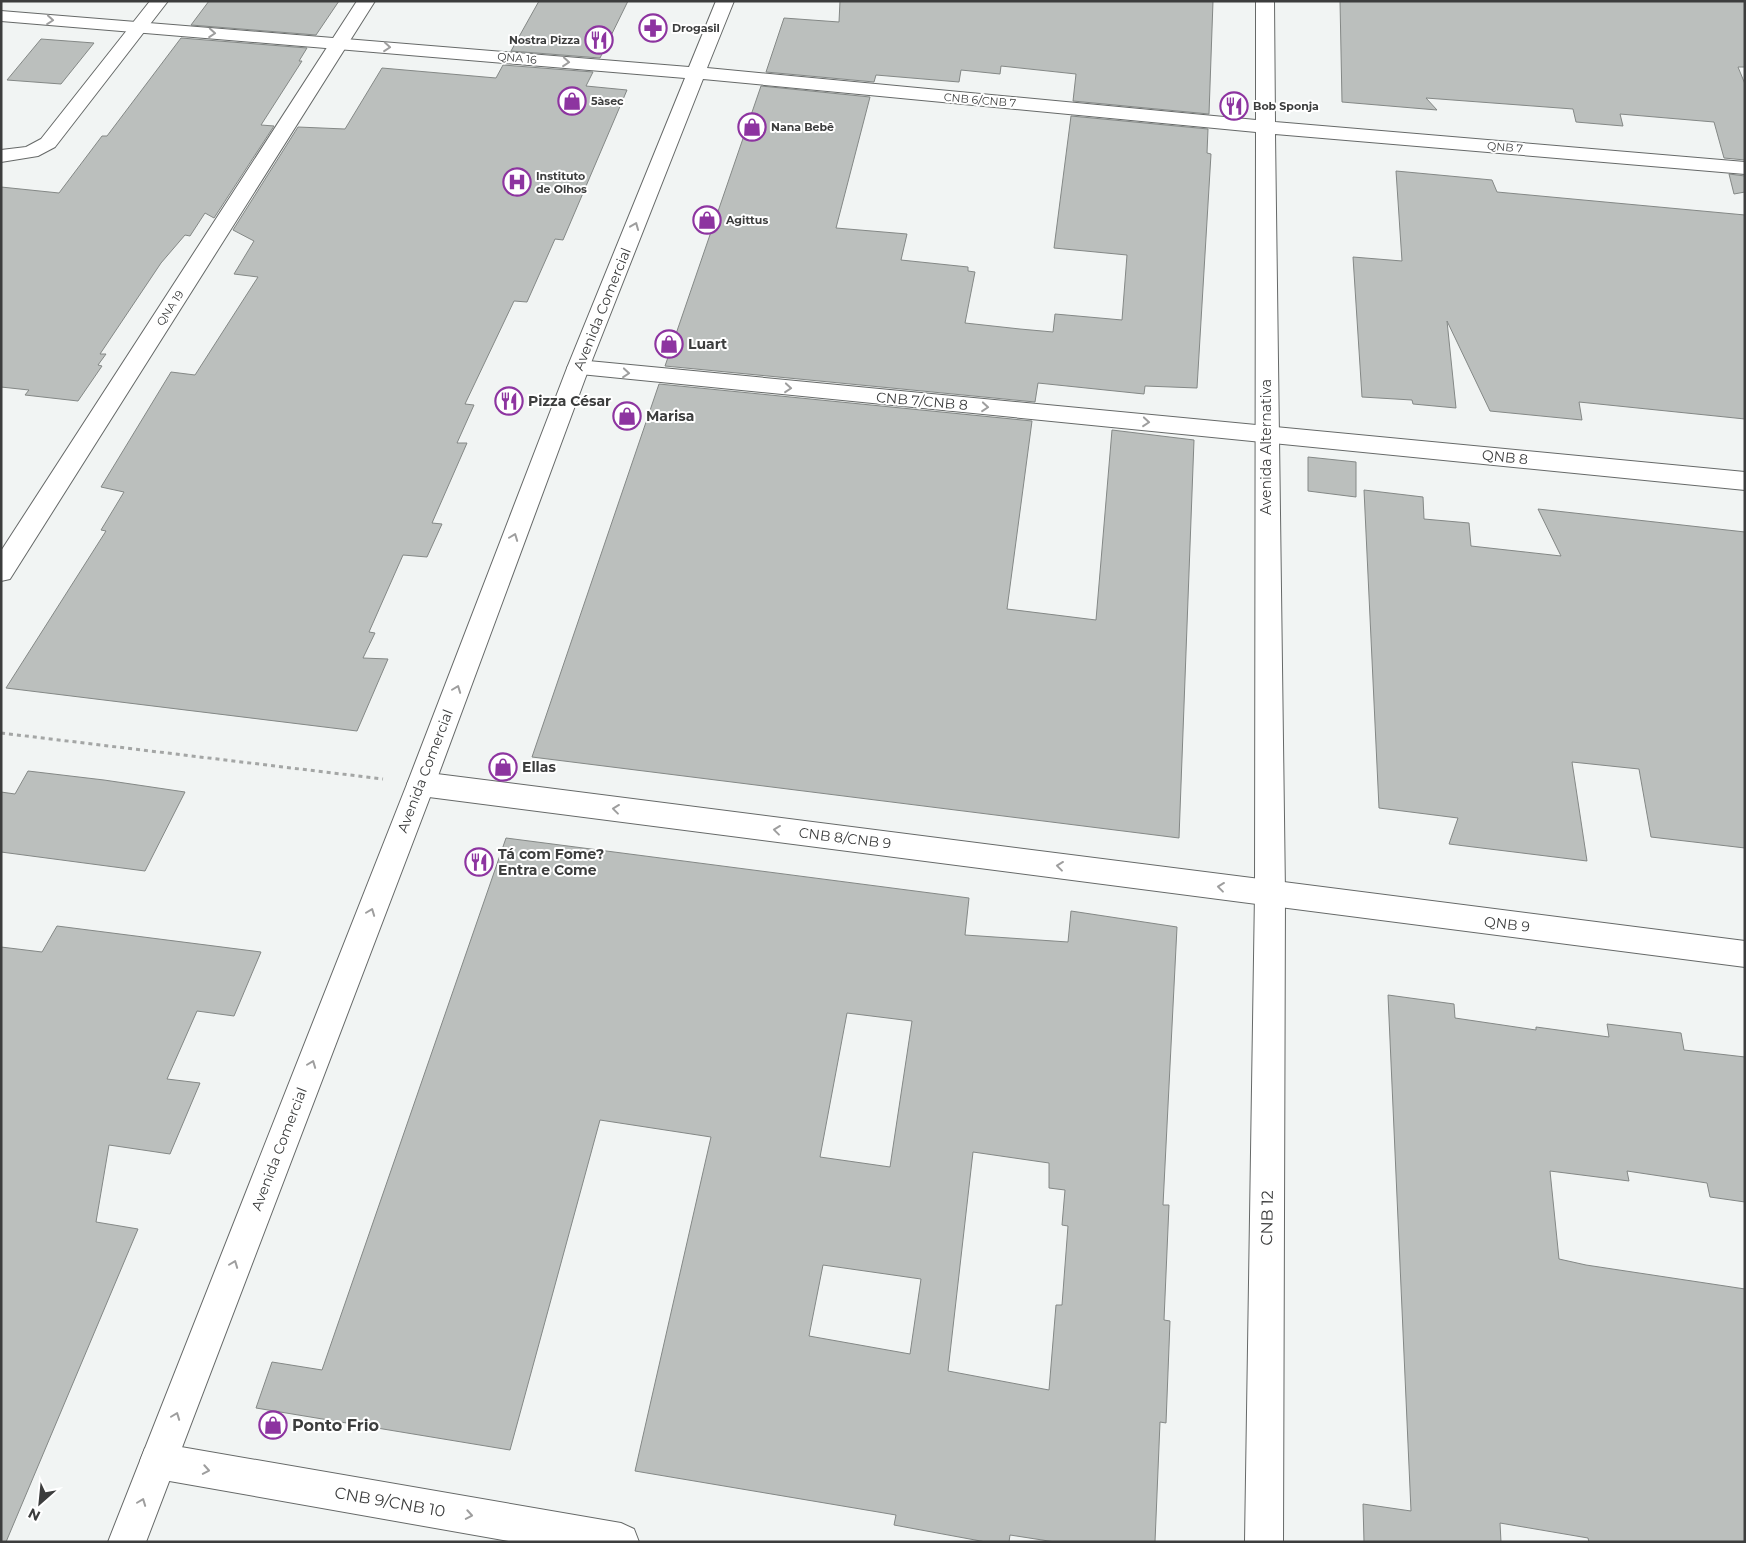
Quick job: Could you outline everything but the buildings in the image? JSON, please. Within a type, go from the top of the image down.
[{"type":"street","points":[[1,156],[31,152],[48,143],[159,1]]},
{"type":"street","name":"QNA 19","points":[[1,572],[366,1]]},
{"type":"street","name":"Avenida Comercial","points":[[127,1542],[421,784],[578,368],[725,1]]},
{"type":"street","name":"Avenida Alternativa","points":[[1264,1],[1270,893]]},
{"type":"street","name":"QNA 16","points":[[1,16],[696,74]]},
{"type":"street","name":"CNB 6/CNB 7","points":[[696,74],[1264,127]]},
{"type":"street","name":"QNB 7","points":[[1264,127],[1745,168]]},
{"type":"street","name":"CNB 7/CNB 8","points":[[578,368],[1266,433]]},
{"type":"street","name":"QNB 8","points":[[1266,433],[1745,481]]},
{"type":"street","name":"CNB 8/CNB 9","points":[[421,784],[1270,893]]},
{"type":"street","name":"QNB 9","points":[[1270,893],[1745,954]]},
{"type":"street","name":"CNB 12","points":[[1264,1542],[1270,893]]},
{"type":"street","name":"CNB 9/CNB 10","points":[[158,1461],[621,1542]]},
{"type":"path","points":[[1,732],[421,784]]},
{"type":"place","name":"Drogasil","points":[[653,28]]},
{"type":"place","name":"Nostra Pizza","points":[[599,40]]},
{"type":"place","name":"5àsec","points":[[572,101]]},
{"type":"place","name":"Bob Sponja","points":[[1234,106]]},
{"type":"place","name":"Nana Bebê","points":[[752,127]]},
{"type":"place","name":"Instituto de Olhos","points":[[517,182]]},
{"type":"place","name":"Agittus","points":[[707,220]]},
{"type":"place","name":"Luart","points":[[669,344]]},
{"type":"place","name":"Pizza César","points":[[509,401]]},
{"type":"place","name":"Marisa","points":[[627,416]]},
{"type":"place","name":"Ellas","points":[[503,767]]},
{"type":"place","name":"Tá com Fome? Entra e Come","points":[[479,862]]},
{"type":"place","name":"Ponto Frio","points":[[273,1425]]}]
